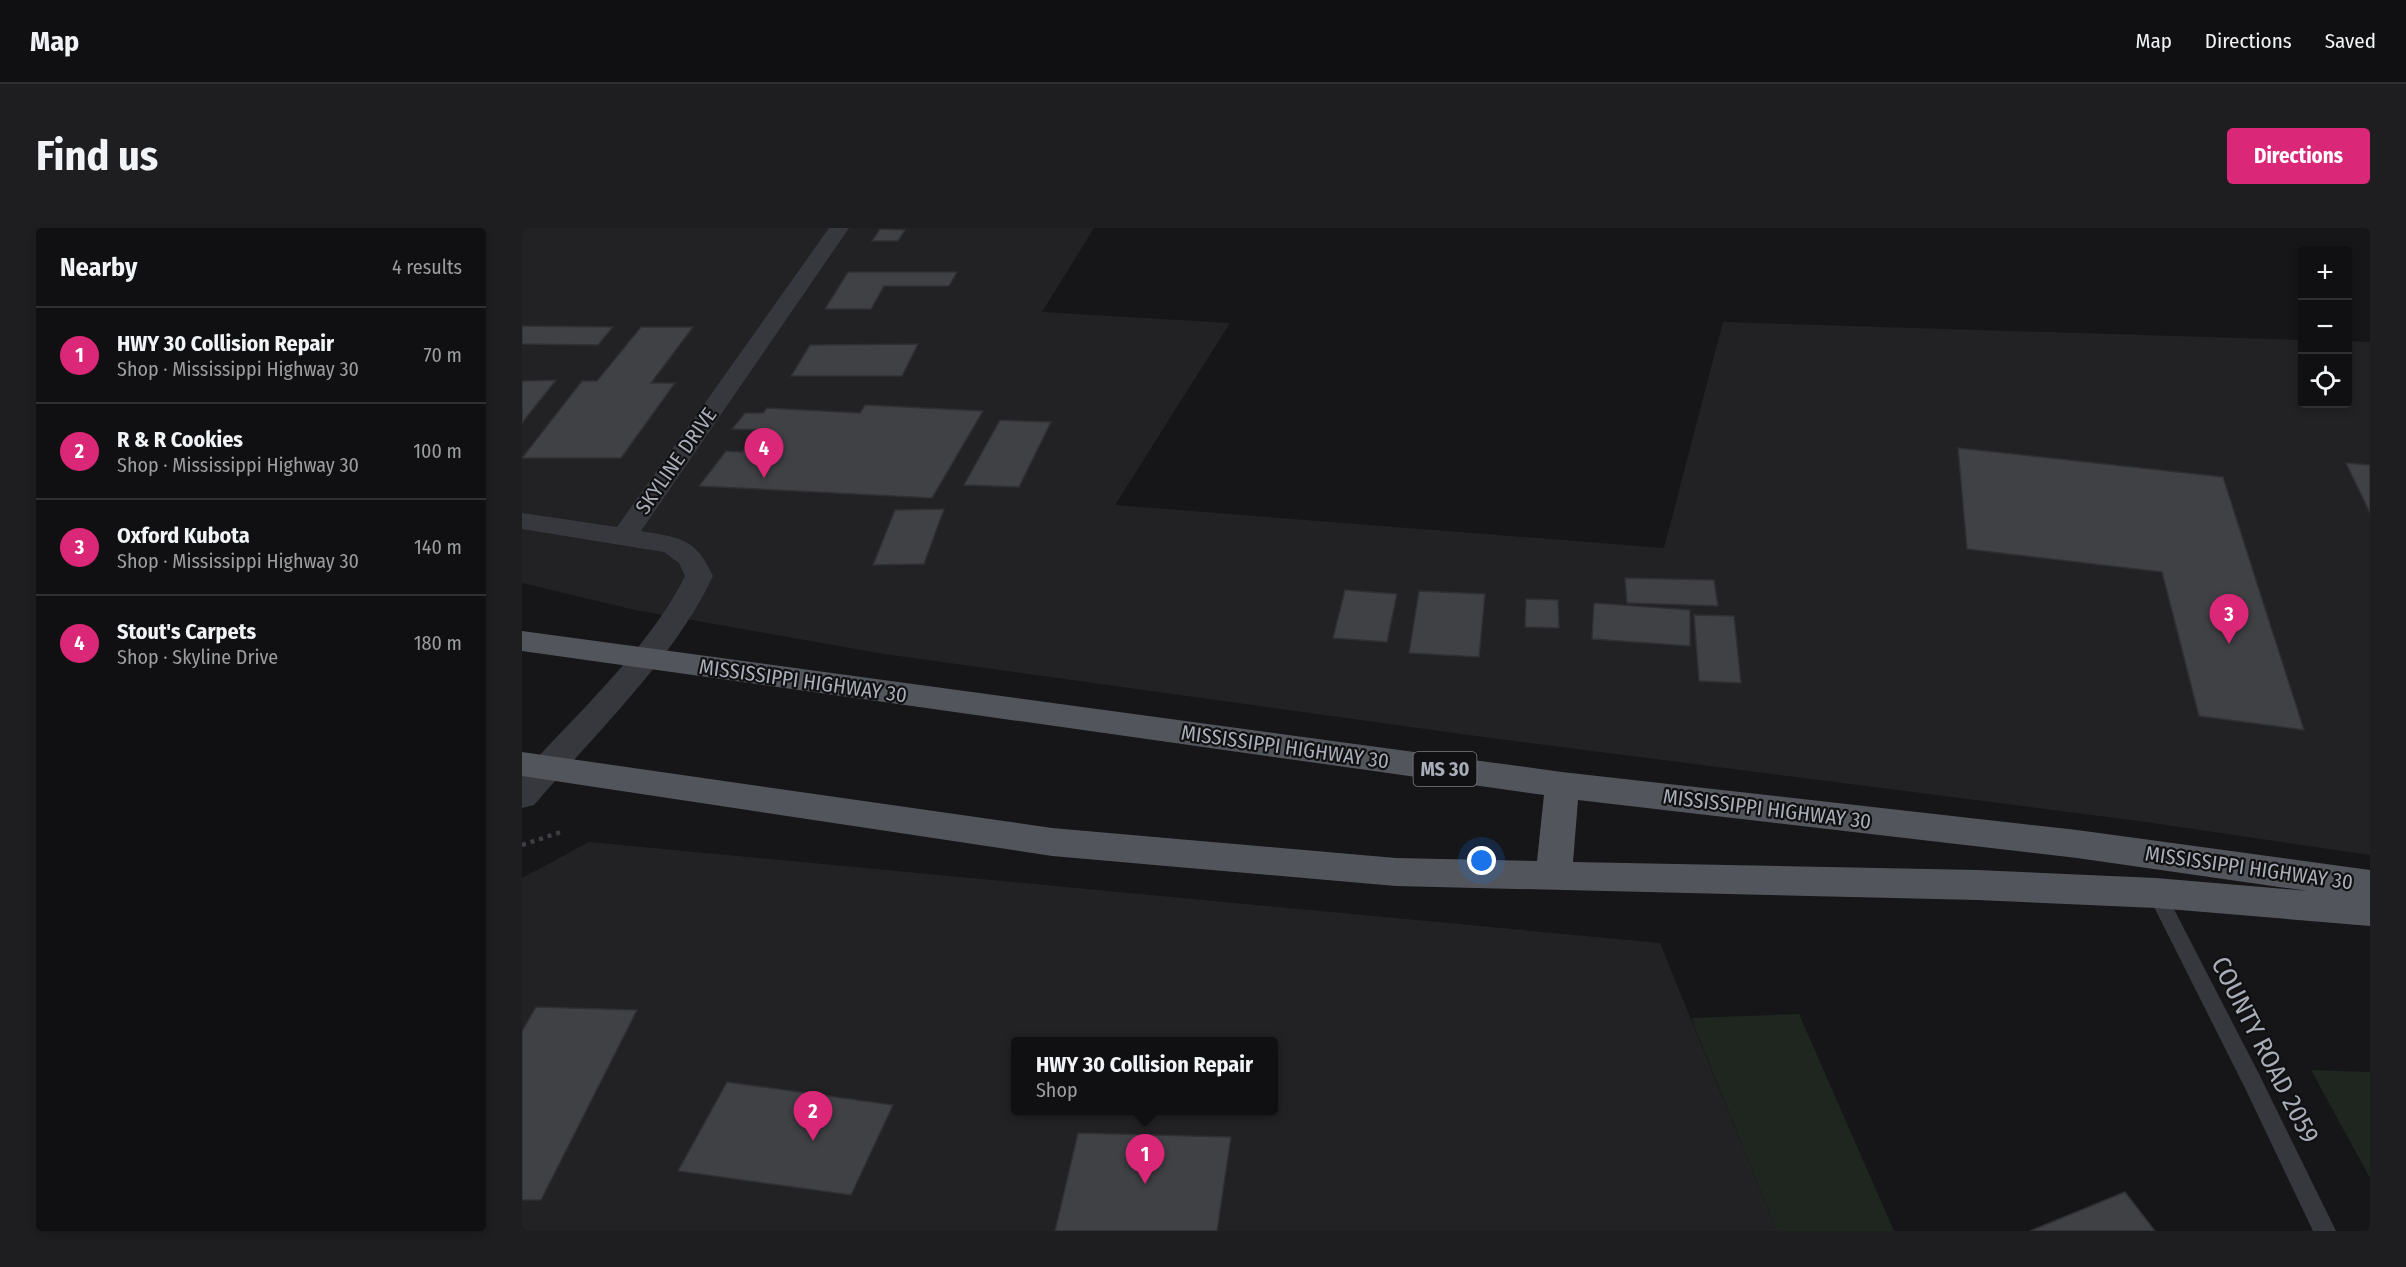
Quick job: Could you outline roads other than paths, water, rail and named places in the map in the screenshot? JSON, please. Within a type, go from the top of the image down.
[{"type":"main road","name":"MISSISSIPPI HIGHWAY 30","points":[[522,641],[1562,785],[2078,844],[2370,885]]},
{"type":"main road","name":"MISSISSIPPI HIGHWAY 30","points":[[535,766],[1052,842],[1396,872],[1977,885],[2156,893],[2370,911]]},
{"type":"main road","points":[[1554,876],[1562,785]]},
{"type":"street","name":"SKYLINE DRIVE","points":[[644,659],[687,601],[699,576],[691,558],[672,545],[624,536],[839,228]]},
{"type":"street","points":[[522,521],[624,536]]},
{"type":"street","points":[[522,796],[535,766],[644,659]]},
{"type":"lane","name":"COUNTY ROAD 2059","points":[[2156,893],[2325,1231]]},
{"type":"place","name":"Stout's Carpets","points":[[764,478]]},
{"type":"place","name":"Oxford Kubota","points":[[2229,644]]},
{"type":"place","name":"R & R Cookies","points":[[813,1141]]},
{"type":"place","name":"HWY 30 Collision Repair","points":[[1145,1184]]}]
